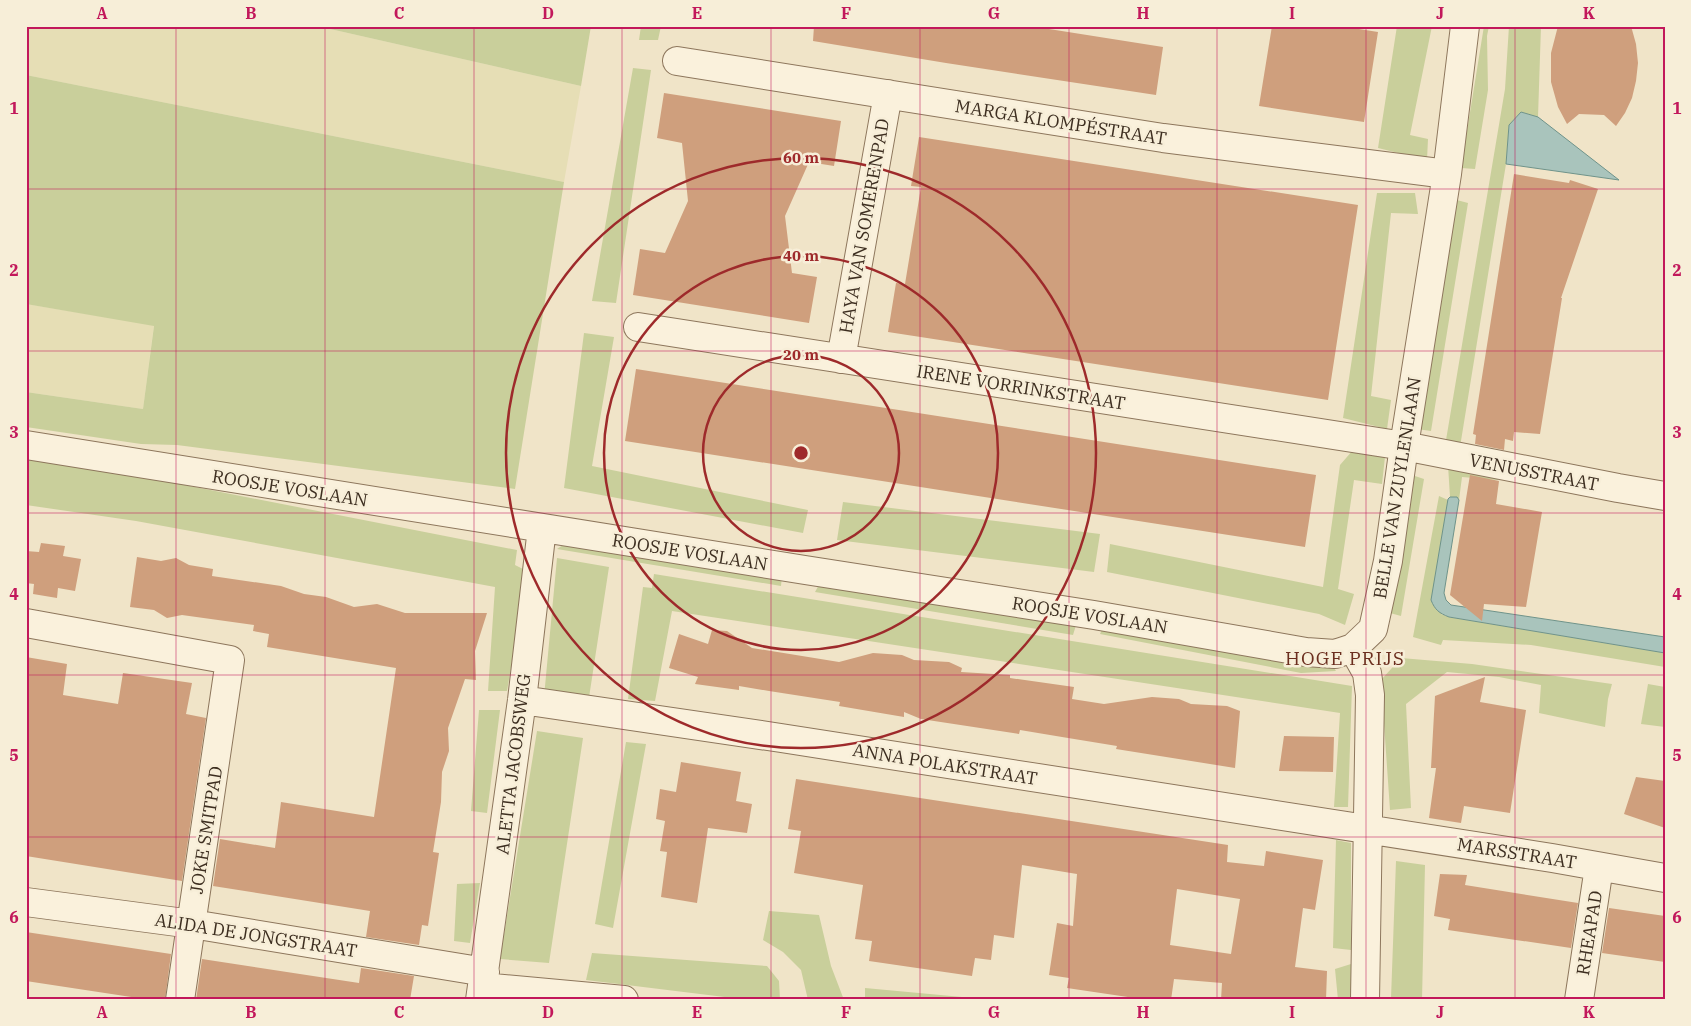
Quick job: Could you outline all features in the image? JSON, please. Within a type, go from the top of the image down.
[{"type":"street","name":"BELLE VAN ZUYLENLAAN","points":[[1353,648],[1373,629],[1388,561],[1404,446],[1447,174],[1465,26]]},
{"type":"street","name":"MARGA KLOMPÉSTRAAT","points":[[676,62],[1163,138],[1447,174]]},
{"type":"street","name":"HAYA VAN SOMERENPAD","points":[[841,359],[888,94]]},
{"type":"street","name":"IRENE VORRINKSTRAAT","points":[[638,327],[1404,446]]},
{"type":"street","name":"ROOSJE VOSLAAN","points":[[26,445],[1094,615],[1306,652],[1335,654],[1353,648]]},
{"type":"street","name":"VENUSSTRAAT","points":[[1404,446],[1609,487],[1665,496]]},
{"type":"street","name":"ALETTA JACOBSWEG","points":[[482,986],[522,700],[542,528]]},
{"type":"street","name":"JOKE SMITPAD","points":[[26,623],[230,660],[180,1000]]},
{"type":"street","points":[[1353,648],[1367,673],[1370,695],[1365,1000]]},
{"type":"street","name":"ANNA POLAKSTRAAT","points":[[522,700],[791,739],[1368,829]]},
{"type":"street","name":"MARSSTRAAT","points":[[1368,829],[1665,878]]},
{"type":"street","name":"RHEAPAD","points":[[1579,1000],[1600,867]]},
{"type":"street","name":"ALIDA DE JONGSTRAAT","points":[[26,902],[192,924],[482,986],[624,1000]]},
{"type":"shaded area","points":[[26,26],[317,26],[581,86],[564,182],[26,75]]},
{"type":"shaded area","points":[[26,304],[154,325],[143,409],[26,392]]},
{"type":"green space","points":[[317,26],[591,26],[581,86]]},
{"type":"green space","points":[[641,26],[661,26],[658,40],[639,40]]},
{"type":"green space","points":[[1397,26],[1432,26],[1410,135],[1428,139],[1427,160],[1378,148]]},
{"type":"green space","points":[[1484,26],[1489,26],[1487,36],[1488,90],[1475,169],[1461,168]]},
{"type":"green space","points":[[1509,26],[1541,26],[1538,117],[1521,112],[1509,125],[1506,164],[1460,447],[1445,446],[1505,89]]},
{"type":"green space","points":[[633,68],[651,70],[616,303],[592,301]]},
{"type":"green space","points":[[26,75],[564,182],[515,489],[177,445],[141,444],[26,427],[26,392],[143,409],[154,326],[26,304]]},
{"type":"green space","points":[[1377,193],[1415,193],[1418,214],[1391,213],[1371,396],[1391,400],[1387,429],[1343,418]]},
{"type":"green space","points":[[1453,199],[1468,203],[1431,431],[1417,429]]},
{"type":"green space","points":[[584,333],[614,337],[592,466],[808,510],[803,533],[564,488]]},
{"type":"green space","points":[[1353,450],[1385,457],[1382,484],[1354,480],[1338,589],[1354,594],[1345,625],[1319,614],[1107,572],[1110,544],[1323,587],[1340,465]]},
{"type":"green space","points":[[26,459],[139,476],[517,550],[515,565],[527,571],[507,691],[488,691],[495,587],[136,521],[26,505]]},
{"type":"green space","points":[[1448,465],[1500,471],[1498,480],[1462,477],[1459,500],[1457,497],[1450,497]]},
{"type":"green space","points":[[1412,475],[1424,479],[1401,616],[1390,613]]},
{"type":"green space","points":[[1439,496],[1448,500],[1441,614],[1449,617],[1665,653],[1665,667],[1531,645],[1443,640],[1441,645],[1413,637]]},
{"type":"green space","points":[[843,502],[1100,534],[1094,572],[837,540]]},
{"type":"green space","points":[[566,543],[782,576],[781,586],[557,549]]},
{"type":"green space","points":[[557,558],[609,567],[588,704],[544,697]]},
{"type":"green space","points":[[654,574],[1352,686],[1348,807],[1334,807],[1340,713],[672,611],[655,701],[628,699],[643,587],[652,588]]},
{"type":"green space","points":[[820,583],[1077,622],[1073,635],[815,592]]},
{"type":"green space","points":[[1105,623],[1330,662],[1336,671],[1301,673],[1100,634]]},
{"type":"green space","points":[[1401,658],[1472,664],[1612,684],[1608,699],[1605,727],[1539,713],[1541,685],[1499,677],[1447,672],[1406,704],[1411,808],[1390,810],[1381,680]]},
{"type":"green space","points":[[1648,684],[1665,687],[1665,727],[1641,724]]},
{"type":"green space","points":[[479,710],[500,710],[487,813],[471,811]]},
{"type":"green space","points":[[537,731],[583,738],[549,963],[500,959]]},
{"type":"green space","points":[[626,742],[646,744],[613,928],[595,924]]},
{"type":"green space","points":[[1336,840],[1351,843],[1351,950],[1333,948]]},
{"type":"green space","points":[[1396,861],[1425,865],[1422,1000],[1391,998]]},
{"type":"green space","points":[[480,883],[470,943],[454,941],[457,884]]},
{"type":"green space","points":[[769,911],[819,915],[831,966],[844,1000],[808,1000],[801,970],[783,952],[763,940]]},
{"type":"green space","points":[[592,953],[767,966],[779,981],[780,1000],[749,1000],[586,980]]},
{"type":"green space","points":[[1351,964],[1352,1000],[1338,1000],[1335,969]]},
{"type":"green space","points":[[865,988],[962,997],[961,1000],[865,1000]]},
{"type":"water","points":[[1521,112],[1538,117],[1619,180],[1506,164],[1509,125]]},
{"type":"water","points":[[1450,497],[1457,497],[1459,500],[1444,593],[1446,600],[1451,605],[1665,637],[1665,653],[1449,617],[1440,612],[1431,600],[1448,499]]},
{"type":"building","points":[[814,26],[1030,26],[1163,47],[1156,95],[813,41]]},
{"type":"building","points":[[1272,26],[1340,26],[1378,32],[1364,122],[1259,106]]},
{"type":"building","points":[[1558,26],[1631,26],[1636,44],[1638,63],[1636,81],[1632,98],[1616,126],[1604,115],[1579,114],[1567,124],[1558,107],[1551,82],[1551,53]]},
{"type":"building","points":[[664,93],[841,121],[834,166],[809,162],[785,216],[792,273],[817,277],[809,323],[633,295],[640,249],[665,253],[688,201],[682,143],[657,138]]},
{"type":"building","points":[[919,137],[1358,205],[1328,400],[888,332],[896,283],[905,284],[921,187],[911,186]]},
{"type":"building","points":[[1514,174],[1569,183],[1570,180],[1598,189],[1561,298],[1540,434],[1514,432],[1513,441],[1505,439],[1504,450],[1475,444],[1476,435],[1473,434]]},
{"type":"building","points":[[636,369],[1316,475],[1305,547],[625,441]]},
{"type":"building","points":[[1470,475],[1499,481],[1496,504],[1542,512],[1526,607],[1484,604],[1482,621],[1450,595]]},
{"type":"building","points":[[41,543],[65,546],[63,556],[81,559],[75,591],[58,588],[57,598],[33,594],[34,584],[26,583],[26,551],[39,552]]},
{"type":"building","points":[[137,557],[161,561],[176,558],[189,565],[213,569],[212,576],[281,586],[304,594],[326,597],[354,607],[377,604],[405,613],[487,613],[475,651],[476,680],[465,679],[448,728],[449,751],[442,772],[441,802],[433,852],[439,853],[428,926],[422,925],[419,945],[366,937],[370,911],[213,886],[220,839],[275,848],[281,802],[374,817],[396,668],[267,647],[269,634],[253,631],[254,625],[182,615],[167,618],[154,610],[130,607]]},
{"type":"building","points":[[712,630],[727,631],[752,648],[839,662],[873,653],[902,655],[914,660],[949,662],[962,668],[961,672],[1010,675],[1010,678],[1074,687],[1072,699],[1104,704],[1152,697],[1179,699],[1191,704],[1227,706],[1240,711],[1235,768],[1116,749],[1117,746],[1020,730],[1019,734],[921,719],[904,712],[904,717],[839,706],[840,702],[739,686],[739,690],[695,684],[698,677],[669,668],[679,634],[708,644]]},
{"type":"building","points":[[26,657],[67,664],[63,695],[118,704],[123,673],[192,683],[186,714],[206,718],[182,881],[26,856]]},
{"type":"building","points":[[1485,677],[1480,702],[1526,710],[1510,813],[1464,806],[1461,823],[1429,818],[1436,768],[1431,768],[1435,696]]},
{"type":"building","points":[[1284,736],[1334,737],[1333,772],[1279,771]]},
{"type":"building","points":[[681,762],[741,772],[736,801],[752,804],[747,833],[708,828],[697,903],[661,897],[667,852],[660,851],[665,821],[656,819],[660,789],[676,792]]},
{"type":"building","points":[[1636,777],[1665,781],[1665,828],[1624,814]]},
{"type":"building","points":[[796,779],[1228,845],[1227,862],[1264,866],[1266,851],[1323,860],[1315,910],[1303,908],[1295,967],[1327,971],[1326,1000],[1221,1000],[1222,983],[1174,979],[1171,1000],[1148,1000],[1067,988],[1069,978],[1049,975],[1057,923],[1073,926],[1077,874],[1022,865],[1014,938],[994,935],[991,960],[975,958],[972,976],[869,961],[872,941],[855,939],[863,885],[794,873],[801,831],[788,829]],"holes":[[[1177,889],[1240,899],[1231,954],[1170,945]]]},
{"type":"building","points":[[1440,874],[1467,875],[1465,885],[1578,903],[1571,948],[1448,930],[1450,919],[1434,916]]},
{"type":"building","points":[[1609,908],[1665,916],[1665,962],[1602,953]]},
{"type":"building","points":[[26,932],[171,954],[165,1000],[151,1000],[26,981]]},
{"type":"building","points":[[202,959],[359,983],[361,968],[414,976],[410,1000],[196,1000]]},
{"type":"district","name":"HOGE PRIJS","points":[[1345,658]]}]
